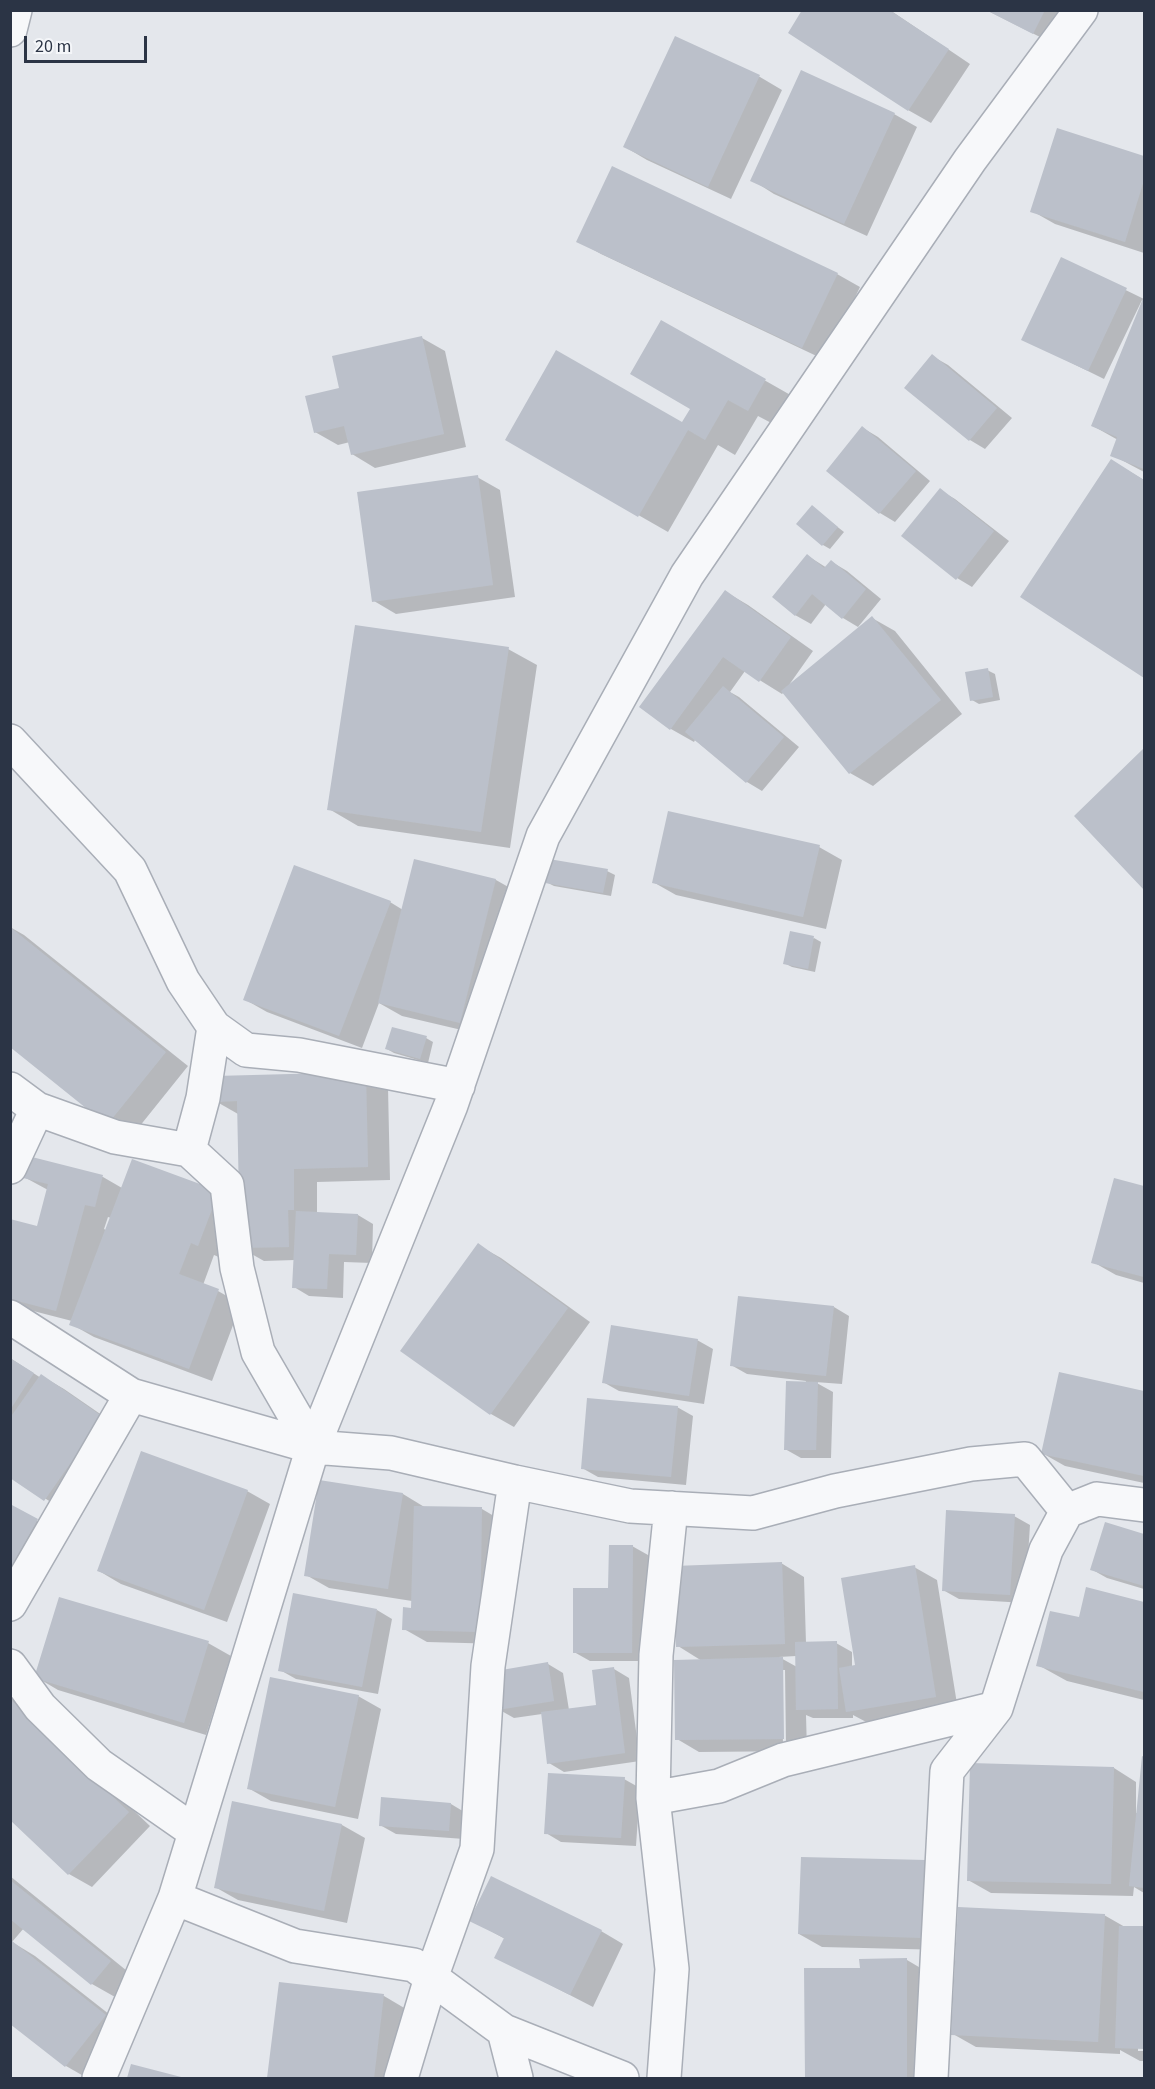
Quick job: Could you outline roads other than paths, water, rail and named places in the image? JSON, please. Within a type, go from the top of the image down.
[{"type":"street","points":[[10,30],[15,10]]},
{"type":"street","points":[[99,2079],[175,1898],[313,1447],[458,1086],[543,836],[687,575],[970,160],[1081,10]]},
{"type":"street","points":[[10,741],[130,870],[183,981],[214,1027],[246,1050],[299,1055],[458,1086]]},
{"type":"street","points":[[189,1150],[202,1098],[214,1027]]},
{"type":"street","points":[[10,1089],[37,1109],[115,1137],[189,1150],[227,1185],[237,1268],[258,1352],[313,1447]]},
{"type":"street","points":[[10,1167],[37,1109]]},
{"type":"street","points":[[10,1317],[130,1395],[313,1447],[391,1453],[630,1506],[753,1513],[835,1491],[970,1464],[1025,1459],[1067,1510]]},
{"type":"street","points":[[10,1604],[130,1395]]},
{"type":"street","points":[[402,2079],[431,1978],[477,1849],[488,1666],[515,1482]]},
{"type":"street","points":[[931,2079],[947,1770],[996,1708],[1047,1550],[1067,1510],[1097,1498],[1144,1505]]},
{"type":"street","points":[[664,2079],[672,1969],[653,1798],[656,1655],[671,1508]]},
{"type":"street","points":[[10,1666],[40,1707],[99,1765],[195,1832]]},
{"type":"street","points":[[653,1798],[719,1786],[783,1760],[996,1708]]},
{"type":"street","points":[[175,1898],[296,1946],[414,1965],[504,2031],[622,2079]]},
{"type":"street","points":[[504,2031],[516,2079]]}]
